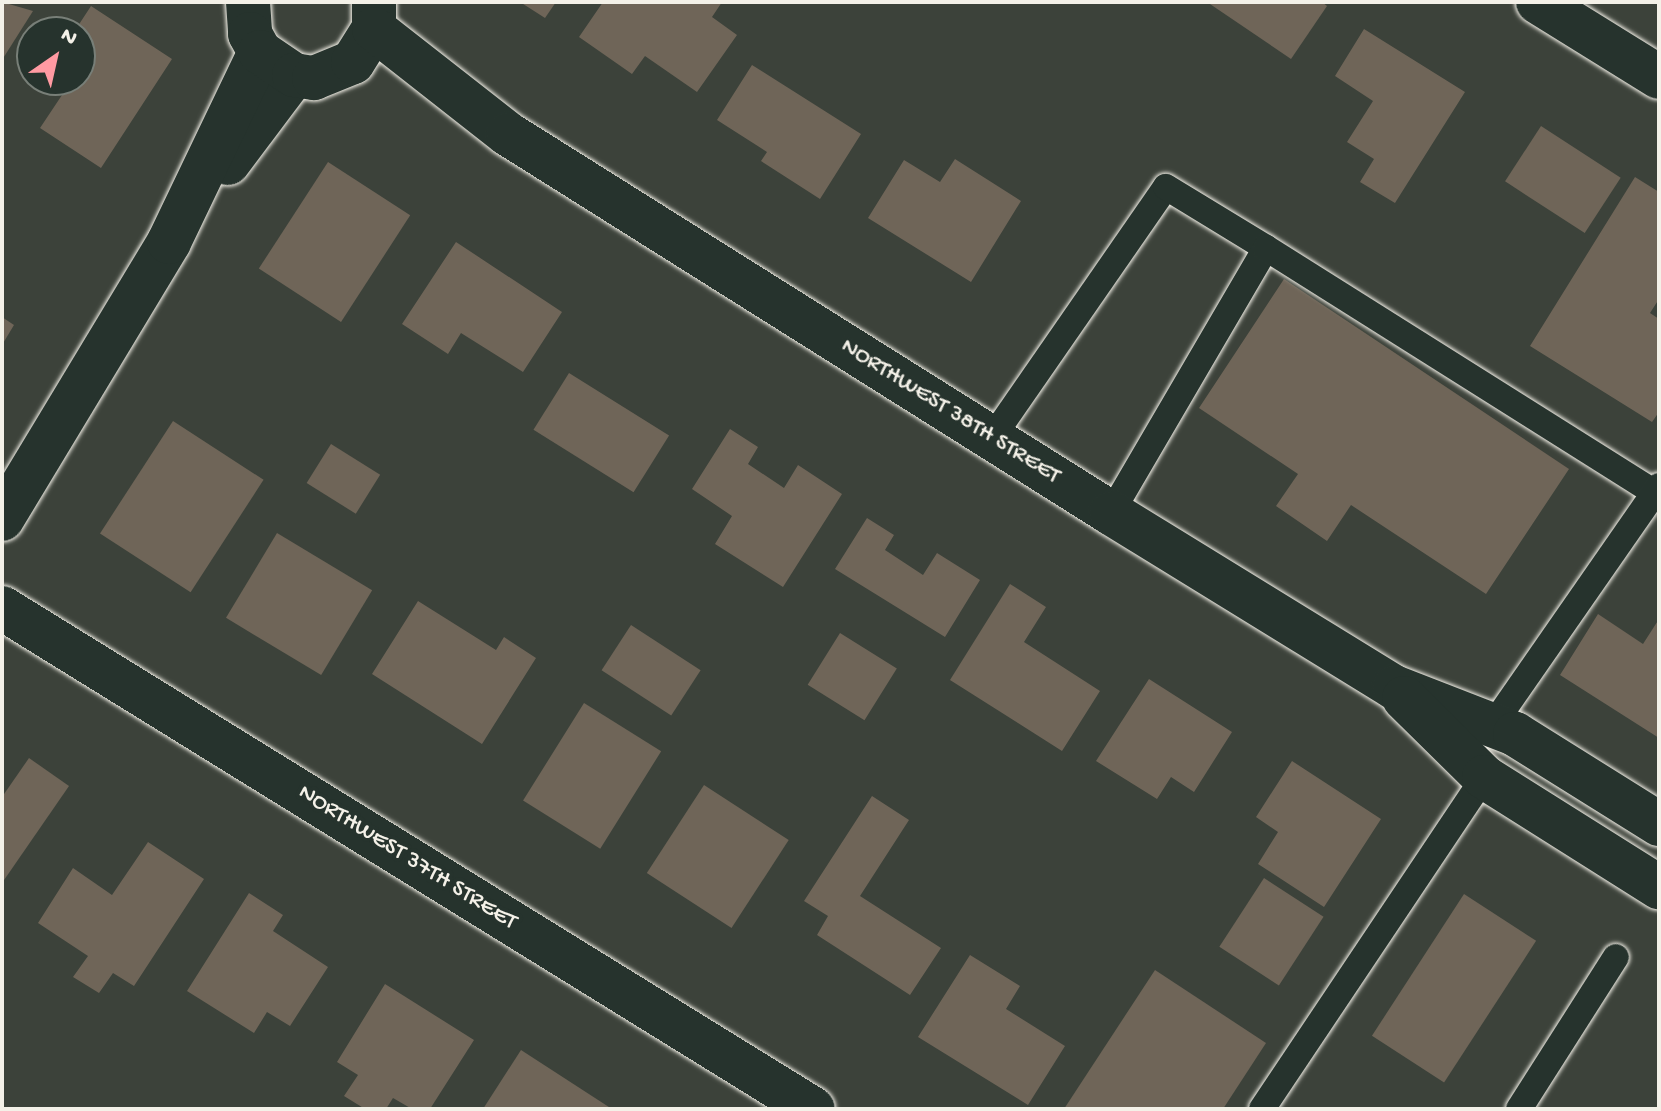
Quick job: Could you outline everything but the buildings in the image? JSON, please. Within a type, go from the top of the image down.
[{"type":"street","points":[[1538,2],[1659,77]]},
{"type":"street","points":[[2,519],[169,242],[256,29],[314,78],[367,31]]},
{"type":"street","name":"NORTHWEST 38TH STREET","points":[[367,31],[508,134],[1394,687],[1493,725],[1659,824]]},
{"type":"street","name":"NORTHWEST 37TH STREET","points":[[2,608],[813,1109]]},
{"type":"street","name":"NORTHWEST 38TH STREET","points":[[1394,687],[1484,777],[1659,887]]},
{"type":"lane","points":[[992,438],[1166,187],[1657,490],[1493,725]]},
{"type":"lane","points":[[1111,513],[1266,248]]},
{"type":"lane","points":[[1262,1109],[1484,777]]},
{"type":"lane","points":[[1519,1109],[1616,957]]}]
